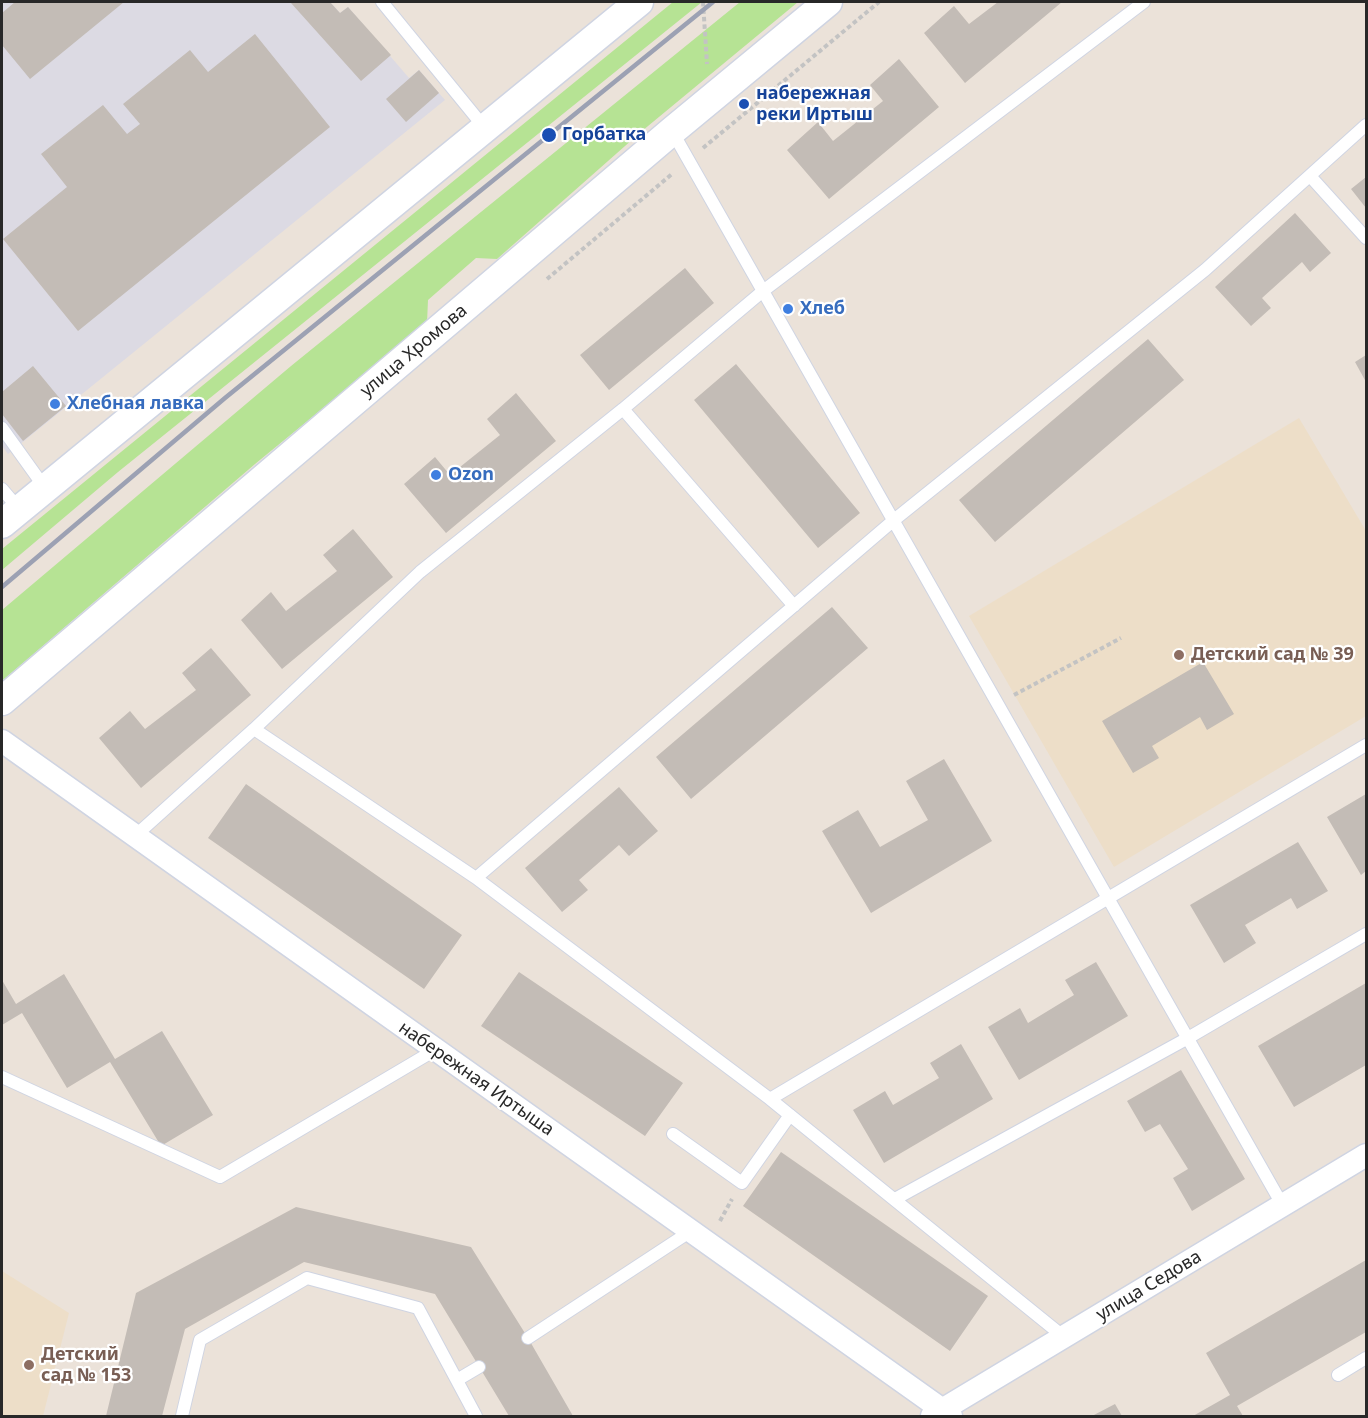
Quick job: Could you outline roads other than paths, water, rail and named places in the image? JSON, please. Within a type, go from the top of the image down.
[{"type":"street","points":[[7,507],[45,488],[639,2]]},
{"type":"street","name":"улица Хромова","points":[[2,701],[672,131],[828,2]]},
{"type":"street","name":"набережная Иртыша","points":[[2,741],[700,1237],[941,1414]]},
{"type":"street","name":"улица Седова","points":[[941,1414],[1064,1336],[1366,1156]]},
{"type":"lane","points":[[382,2],[484,127]]},
{"type":"lane","points":[[135,836],[254,729],[420,572],[622,410],[764,291],[1144,2]]},
{"type":"lane","points":[[476,878],[894,520],[1205,270],[1366,125]]},
{"type":"lane","points":[[672,131],[1283,1206]]},
{"type":"lane","points":[[1310,176],[1366,238]]},
{"type":"lane","points":[[622,410],[794,606]]},
{"type":"lane","points":[[2,428],[45,488]]},
{"type":"lane","points":[[254,729],[476,878],[770,1099],[1064,1336]]},
{"type":"lane","points":[[770,1099],[1366,746]]},
{"type":"lane","points":[[895,1199],[1188,1038],[1366,934]]},
{"type":"lane","points":[[2,1077],[220,1177],[435,1050]]},
{"type":"lane","points":[[673,1134],[742,1184],[790,1115]]},
{"type":"lane","points":[[528,1338],[700,1237]]},
{"type":"lane","points":[[182,1416],[200,1340],[307,1278],[418,1308],[476,1416]]},
{"type":"lane","points":[[1338,1375],[1366,1358]]},
{"type":"lane","points":[[458,1380],[479,1367]]},
{"type":"railway","points":[[2,587],[225,398],[713,2]]},
{"type":"place","name":"набережная реки Иртыш","points":[[744,104]]},
{"type":"place","name":"Горбатка","points":[[549,135]]},
{"type":"place","name":"Хлеб","points":[[788,309]]},
{"type":"place","name":"Хлебная лавка","points":[[55,404]]},
{"type":"place","name":"Ozon","points":[[436,475]]},
{"type":"place","name":"Детский сад № 39","points":[[1179,655]]},
{"type":"place","name":"Детский сад № 153","points":[[29,1365]]}]
